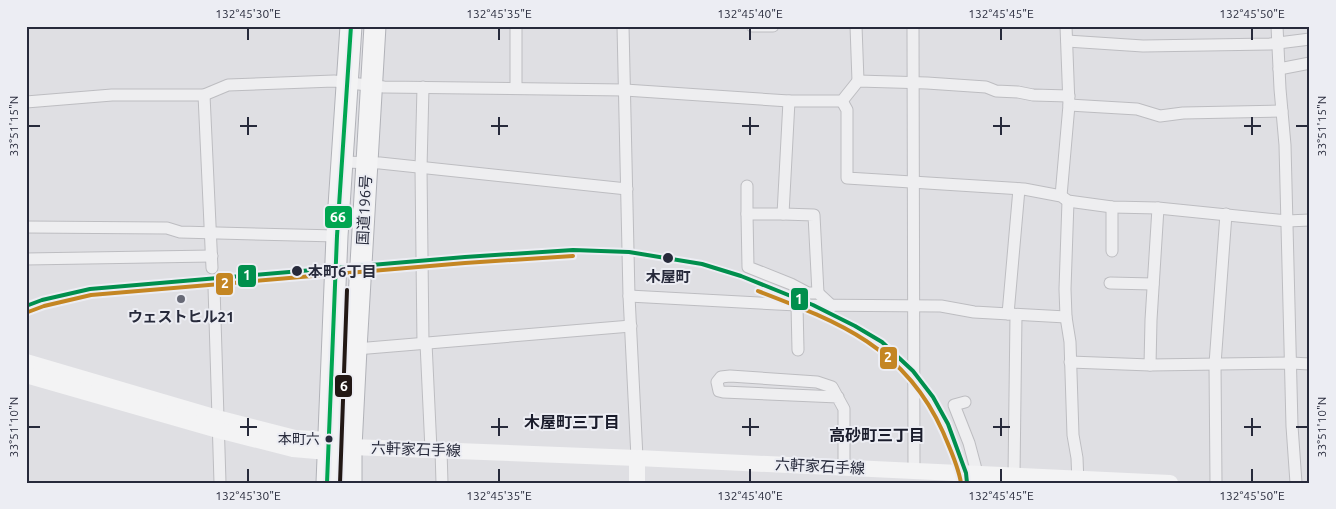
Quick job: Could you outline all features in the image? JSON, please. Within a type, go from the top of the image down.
[{"type":"highway","name":"国道196号","points":[[327,483],[337,236],[351,26]]},
{"type":"highway","name":"国道196号","points":[[351,483],[356,349],[375,26]]},
{"type":"main road","name":"六軒家石手線","points":[[26,362],[292,449],[328,446],[436,450],[844,467],[913,476],[977,473],[1014,474],[1078,481],[1170,483]]},
{"type":"main road","name":"六軒家石手線","points":[[26,375],[217,424]]},
{"type":"main road","points":[[637,458],[637,483]]},
{"type":"street","points":[[516,26],[516,88]]},
{"type":"street","points":[[623,26],[630,296],[637,458]]},
{"type":"street","points":[[752,26],[773,26]]},
{"type":"street","points":[[842,101],[858,81],[856,26]]},
{"type":"street","points":[[913,26],[913,476]]},
{"type":"street","points":[[1066,26],[1069,101],[1064,198],[1065,289],[1066,317],[1070,342],[1073,435],[1078,481]]},
{"type":"street","points":[[1277,26],[1285,145],[1292,426],[1296,483]]},
{"type":"street","points":[[1067,41],[1143,46],[1278,43],[1310,39]]},
{"type":"street","points":[[1279,69],[1310,64]]},
{"type":"street","points":[[26,102],[112,95],[204,94],[228,85],[334,81],[384,86],[625,90],[789,101],[842,101]]},
{"type":"street","points":[[858,81],[986,87],[996,91],[1018,92],[1069,101],[1137,109],[1160,116],[1183,113],[1282,111]]},
{"type":"street","points":[[423,86],[421,168],[425,344],[436,450],[442,483]]},
{"type":"street","points":[[204,94],[212,268]]},
{"type":"street","points":[[783,214],[789,101]]},
{"type":"street","points":[[842,101],[847,110],[847,178],[1019,189],[1112,206],[1158,208],[1287,221],[1310,220]]},
{"type":"street","points":[[342,162],[627,189]]},
{"type":"street","points":[[747,186],[748,267],[808,293],[818,293],[832,306]]},
{"type":"street","points":[[1014,474],[1012,315],[1019,189]]},
{"type":"street","points":[[1112,206],[1112,251]]},
{"type":"street","points":[[1150,365],[1158,208]]},
{"type":"street","points":[[747,214],[814,215],[818,293]]},
{"type":"street","points":[[1216,483],[1215,364],[1226,214]]},
{"type":"street","points":[[26,227],[167,228],[180,232],[337,236]]},
{"type":"street","points":[[26,260],[212,256]]},
{"type":"street","points":[[1110,284],[1153,284]]},
{"type":"street","points":[[214,287],[220,483]]},
{"type":"street","points":[[630,296],[797,305],[941,306],[974,312],[1066,317]]},
{"type":"street","points":[[797,305],[798,350]]},
{"type":"street","points":[[356,349],[631,326]]},
{"type":"street","points":[[1070,362],[1150,365],[1310,364]]},
{"type":"street","points":[[838,397],[724,392],[719,391],[717,382],[721,377],[730,376],[817,382],[832,387],[838,397],[844,409],[844,467]]},
{"type":"street","points":[[965,402],[954,405],[969,443],[977,473]]},
{"type":"transit line","name":"66","points":[[327,483],[337,236],[351,26]]},
{"type":"transit line","name":"1","points":[[26,306],[42,300],[90,289],[465,257],[573,250],[629,252],[702,264],[741,276],[813,305],[882,342],[913,371],[933,397],[948,424],[966,473],[967,483]]},
{"type":"transit line","name":"2","points":[[28,312],[44,306],[91,295],[465,263],[573,256]]},
{"type":"transit line","name":"6","points":[[340,483],[347,290]]},
{"type":"transit line","name":"2","points":[[758,291],[788,302],[842,327],[867,341],[889,358],[909,378],[927,403],[943,432],[961,483]]},
{"type":"place","name":"木屋町","points":[[668,258]]},
{"type":"place","name":"本町6丁目","points":[[297,271]]},
{"type":"place","name":"ウェストヒル21","points":[[181,299]]},
{"type":"place","name":"本町六","points":[[329,439]]},
{"type":"district","name":"木屋町三丁目","points":[[572,422]]},
{"type":"district","name":"高砂町三丁目","points":[[877,435]]}]
